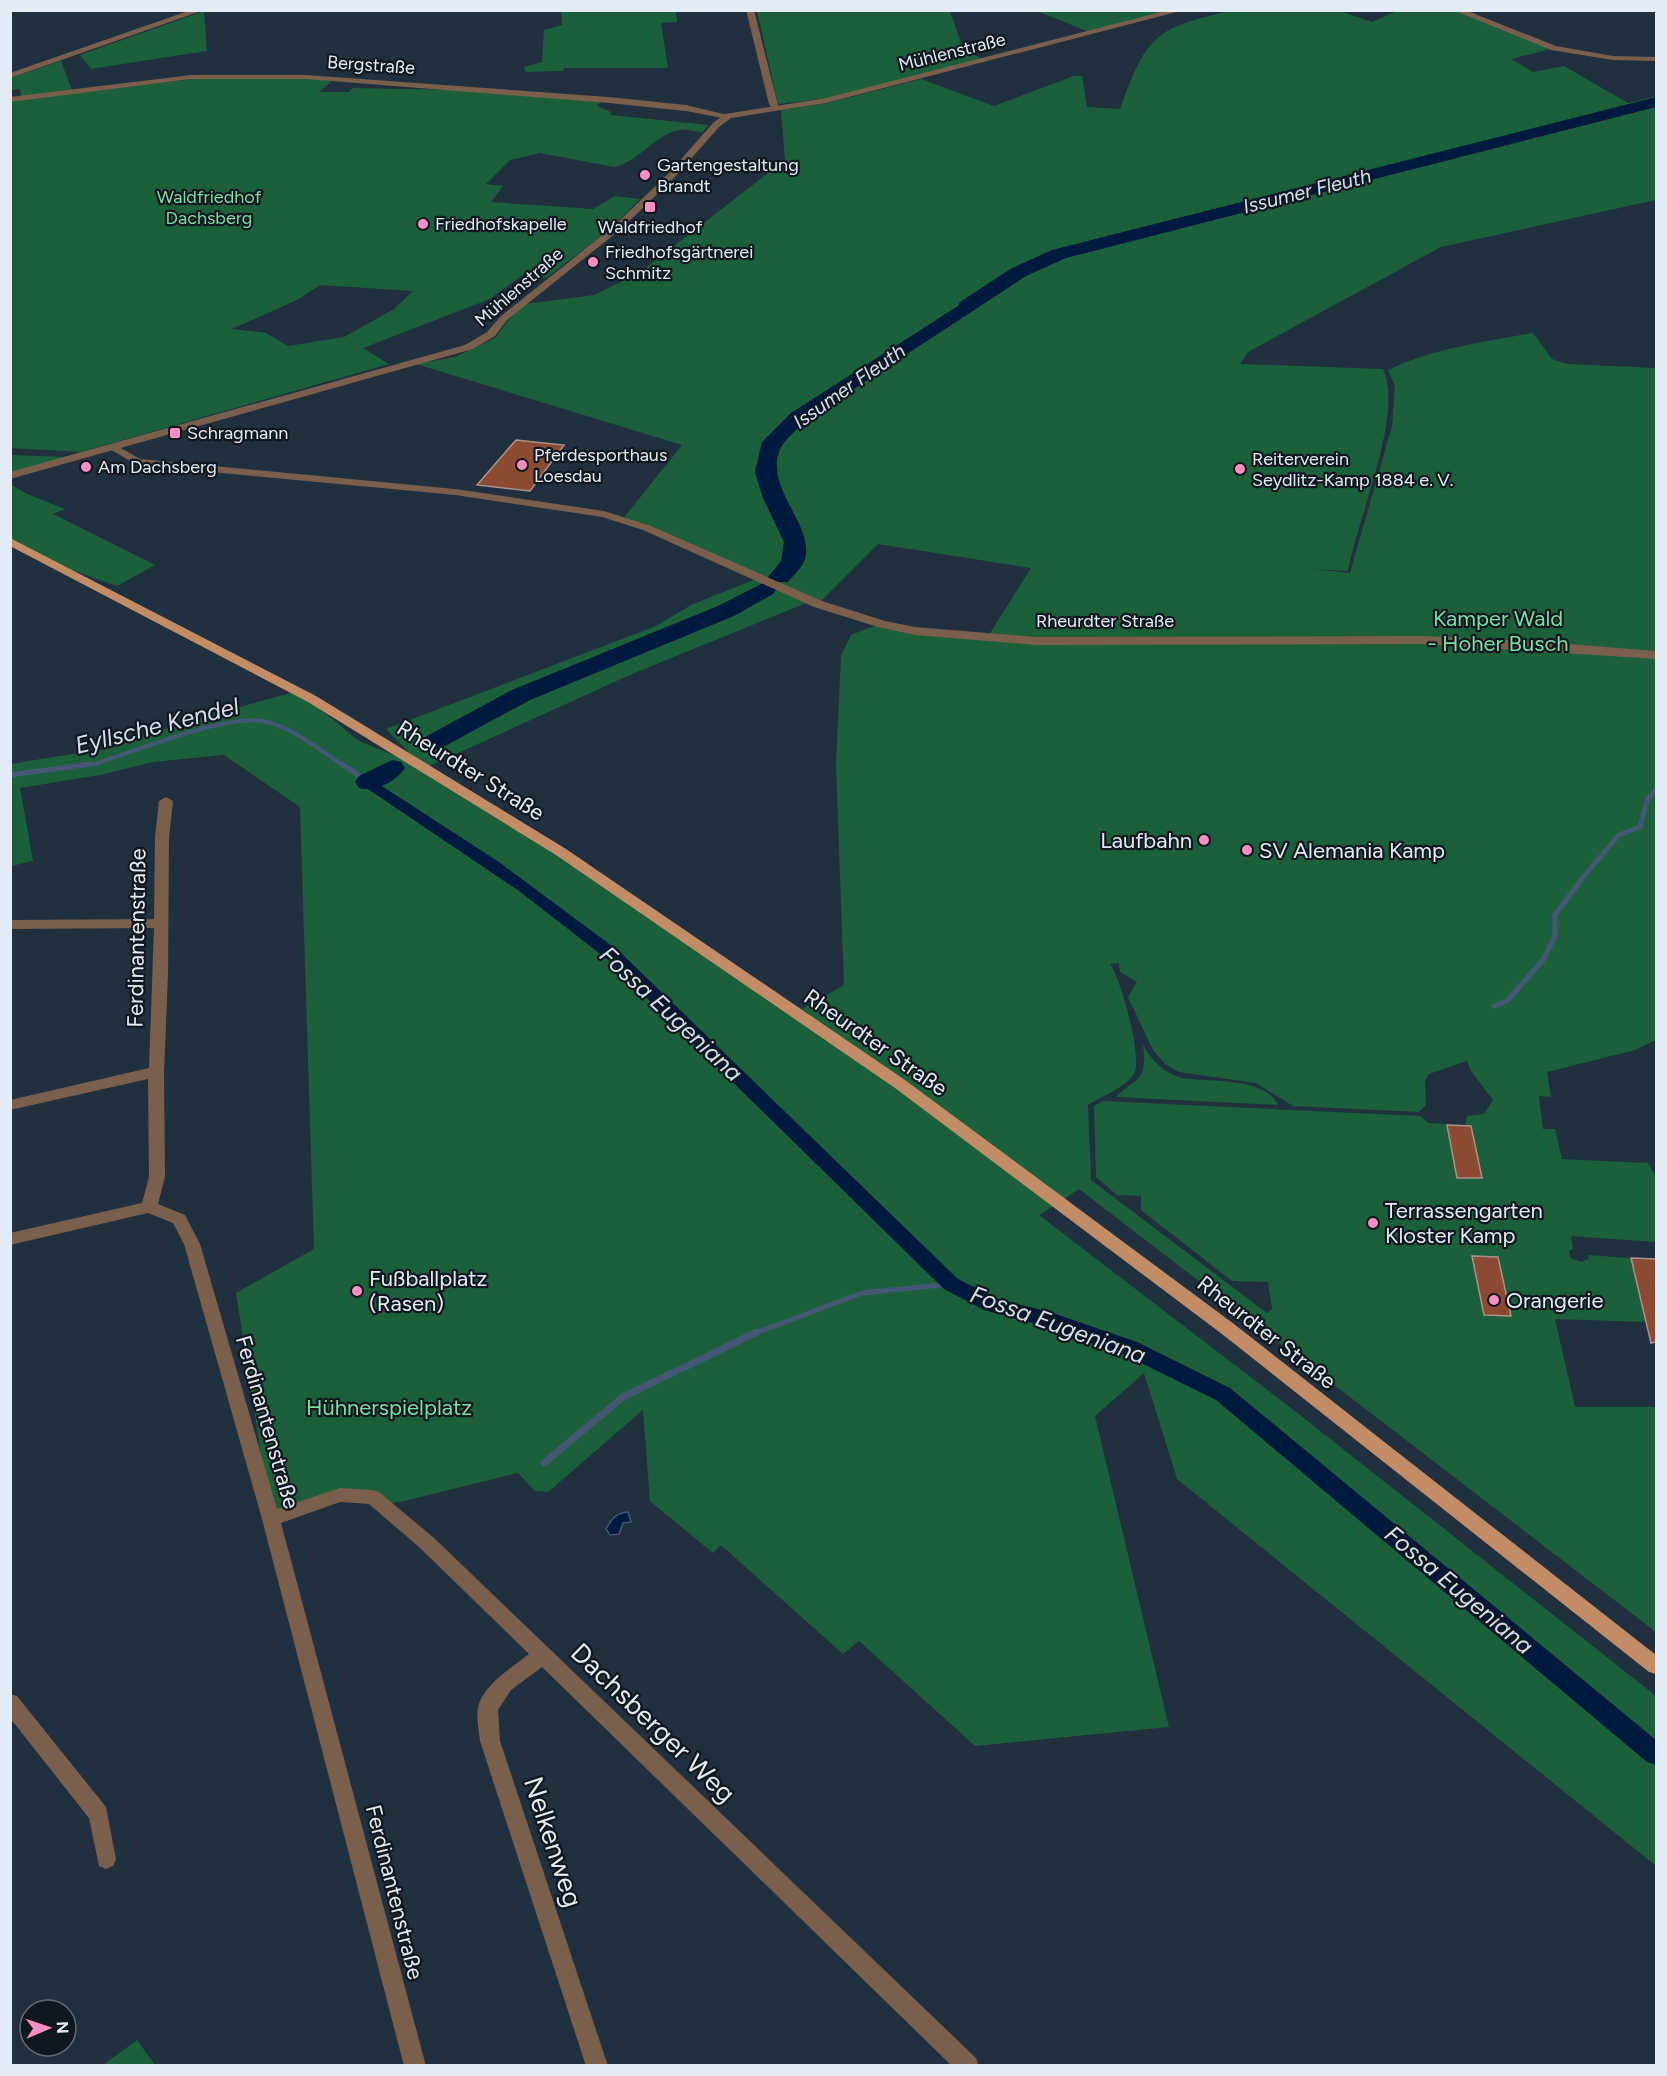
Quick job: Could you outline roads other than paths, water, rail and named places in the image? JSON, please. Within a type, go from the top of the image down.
[{"type":"main road","name":"Rheurdter Straße","points":[[10,541],[312,699],[561,852],[900,1084],[1228,1329],[1656,1666]]},
{"type":"street","points":[[10,76],[200,10]]},
{"type":"street","points":[[750,10],[773,104],[776,107]]},
{"type":"street","name":"Mühlenstraße","points":[[10,477],[456,352],[484,340],[504,318],[618,228],[672,175],[716,125],[728,116],[837,98],[1179,10]]},
{"type":"street","points":[[1457,10],[1554,48],[1613,58],[1656,60]]},
{"type":"street","name":"Bergstraße","points":[[10,100],[191,77],[306,77],[609,100],[686,108],[728,116]]},
{"type":"street","name":"Rheurdter Straße","points":[[114,447],[137,462],[455,492],[604,514],[646,528],[818,604],[882,624],[915,631],[1059,641],[1423,640],[1530,645],[1656,655]]},
{"type":"street","name":"Ferdinantenstraße","points":[[166,801],[156,1072],[157,1177],[149,1207],[179,1219],[192,1244],[271,1519],[415,2066]]},
{"type":"street","points":[[10,925],[160,923]]},
{"type":"street","points":[[10,1105],[156,1072]]},
{"type":"street","points":[[10,1239],[149,1207]]},
{"type":"street","name":"Dachsberger Weg","points":[[271,1519],[340,1495],[374,1497],[426,1542],[968,2066]]},
{"type":"street","name":"Nelkenweg","points":[[543,1655],[504,1684],[488,1708],[490,1741],[597,2066]]},
{"type":"street","points":[[10,1702],[99,1814],[106,1859]]},
{"type":"water","points":[[628,1512],[631,1522],[623,1523],[619,1534],[610,1535],[606,1529],[612,1519]]},
{"type":"waterway","name":"Issumer Fleuth","points":[[967,306],[1019,272],[1059,254],[1656,102]]},
{"type":"waterway","name":"Issumer Fleuth","points":[[780,577],[792,562],[795,542],[774,498],[766,472],[770,447],[798,417],[959,312]]},
{"type":"waterway","name":"Issumer Fleuth","points":[[436,741],[521,695],[726,611],[765,589]]},
{"type":"waterway","name":"Eyllsche Kendel","points":[[79,766],[94,764],[203,729],[246,721],[263,721],[284,728],[344,766]]},
{"type":"waterway","name":"Eyllsche Kendel","points":[[10,775],[90,764]]},
{"type":"waterway","name":"Eyllsche Kendel","points":[[342,764],[368,782]]},
{"type":"waterway","name":"Issumer Fleuth","points":[[368,782],[392,768]]},
{"type":"waterway","name":"Fossa Eugeniana","points":[[368,782],[524,887],[614,956],[951,1284],[991,1305],[1050,1320],[1130,1348],[1189,1375],[1223,1394],[1656,1754]]},
{"type":"waterway","points":[[1494,1006],[1507,1001],[1543,960],[1555,936],[1555,915],[1619,835],[1640,827],[1647,800],[1656,790]]},
{"type":"waterway","points":[[753,1334],[862,1293],[951,1284]]},
{"type":"waterway","points":[[544,1463],[623,1397],[757,1332]]},
{"type":"place","name":"Gartengestaltung Brandt","points":[[645,175]]},
{"type":"place","name":"Waldfriedhof","points":[[650,207]]},
{"type":"place","name":"Friedhofskapelle","points":[[423,224]]},
{"type":"place","name":"Friedhofsgärtnerei Schmitz","points":[[593,262]]},
{"type":"place","name":"Schragmann","points":[[175,433]]},
{"type":"place","name":"Pferdesporthaus Loesdau","points":[[522,465]]},
{"type":"place","name":"Am Dachsberg","points":[[86,467]]},
{"type":"place","name":"Reiterverein Seydlitz-Kamp 1884 e. V.","points":[[1240,469]]},
{"type":"place","name":"Laufbahn","points":[[1204,840]]},
{"type":"place","name":"SV Alemania Kamp","points":[[1247,850]]},
{"type":"place","name":"Terrassengarten Kloster Kamp","points":[[1373,1223]]},
{"type":"place","name":"Fußballplatz (Rasen)","points":[[357,1291]]},
{"type":"place","name":"Orangerie","points":[[1494,1300]]},
{"type":"park label","name":"Waldfriedhof Dachsberg","points":[[209,207]]},
{"type":"park label","name":"Kamper Wald - Hoher Busch","points":[[1498,630]]},
{"type":"park label","name":"Hühnerspielplatz","points":[[389,1407]]}]
